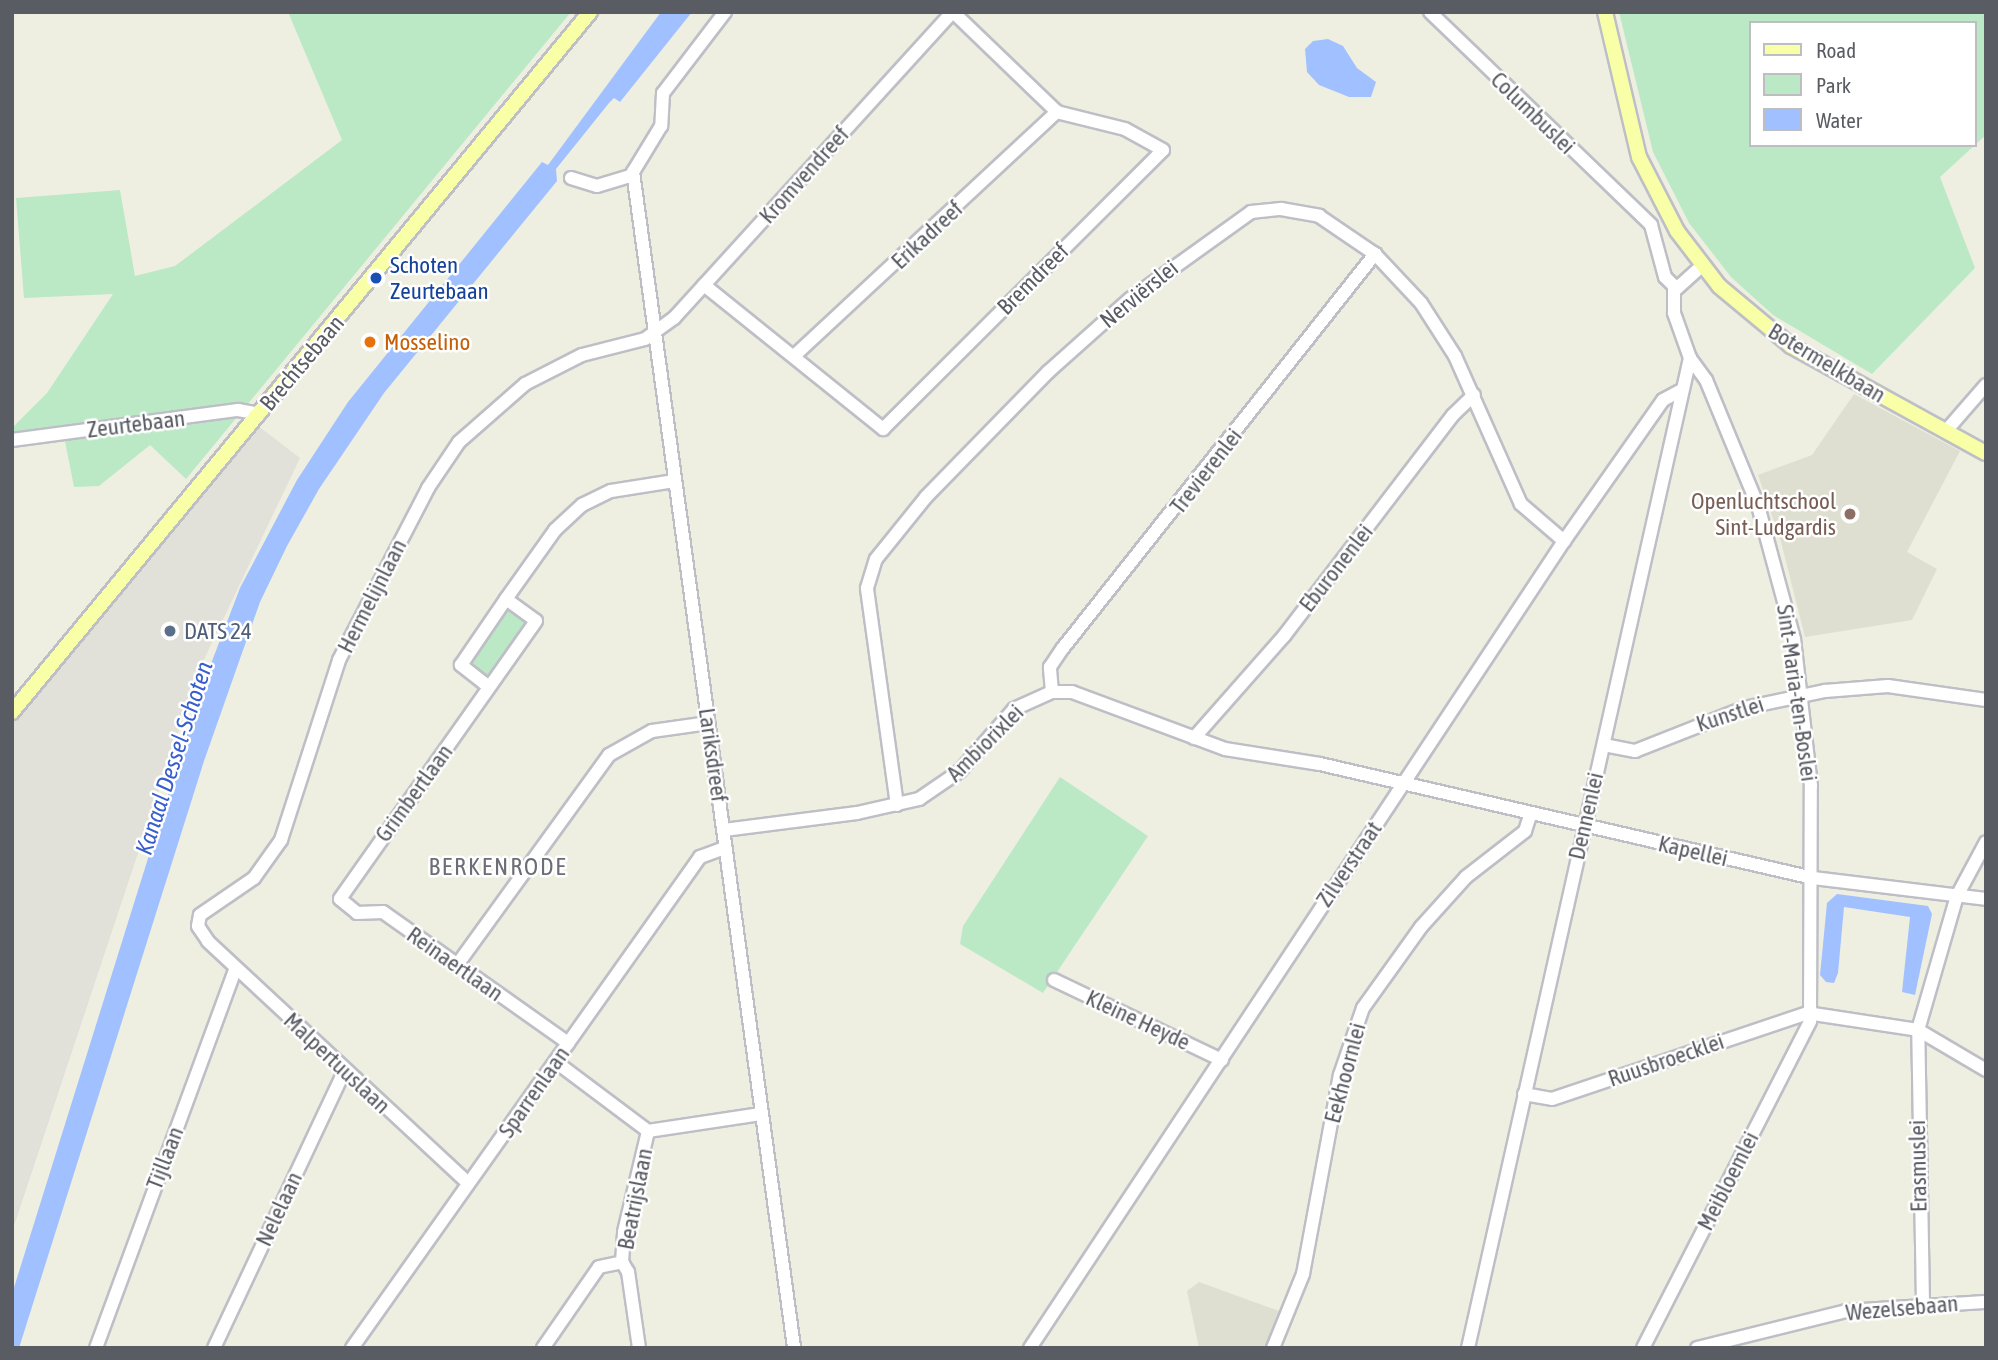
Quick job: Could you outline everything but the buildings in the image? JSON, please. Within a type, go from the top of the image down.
[{"type":"main road","name":"Brechtsebaan","points":[[12,712],[590,12]]},
{"type":"main road","name":"Botermelkbaan","points":[[1605,12],[1639,157],[1665,212],[1702,266],[1745,311],[1791,346],[1986,453]]},
{"type":"street","points":[[571,178],[597,186],[636,170],[661,126],[663,93],[725,12]]},
{"type":"street","name":"Bremdreef","points":[[705,285],[883,429],[1163,150],[1125,129],[1057,112],[953,12]]},
{"type":"street","name":"Kromvendreef","points":[[653,333],[705,285],[953,12]]},
{"type":"street","name":"Columbuslei","points":[[1430,12],[1636,214],[1651,225],[1665,277],[1676,288]]},
{"type":"street","name":"Erikadreef","points":[[794,356],[1057,112]]},
{"type":"street","name":"Lariksdreef","points":[[636,170],[653,333],[794,1348]]},
{"type":"street","name":"Nerviërslei","points":[[897,805],[867,588],[876,559],[926,497],[1004,415],[1130,299],[1251,212],[1281,209],[1319,216],[1375,254],[1421,303],[1474,395],[1521,504],[1564,541]]},
{"type":"street","name":"Trevierenlei","points":[[1052,692],[1051,667],[1063,648],[1375,254]]},
{"type":"street","points":[[1690,358],[1674,313],[1676,288],[1702,266]]},
{"type":"street","name":"Hermelijnlaan","points":[[208,941],[198,926],[200,915],[254,878],[281,840],[339,660],[442,465],[481,419],[525,384],[582,355],[653,333]]},
{"type":"street","name":"Dennenlei","points":[[1468,1348],[1583,826],[1604,745],[1680,391],[1690,358]]},
{"type":"street","name":"Sint-Maria-ten-Boslei","points":[[1690,358],[1706,380],[1758,506],[1783,591],[1803,694],[1813,878],[1807,1013]]},
{"type":"street","points":[[1946,431],[1986,385]]},
{"type":"street","name":"Zilverstraat","points":[[1030,1348],[1564,541],[1663,400],[1680,391]]},
{"type":"street","name":"Eburonenlei","points":[[1194,738],[1284,636],[1453,415],[1474,395]]},
{"type":"street","name":"Zeurtebaan","points":[[12,440],[238,410],[260,414]]},
{"type":"street","points":[[489,687],[461,664],[555,530],[582,505],[611,491],[674,481]]},
{"type":"street","name":"Grimbertlaan","points":[[340,899],[536,621],[506,600]]},
{"type":"street","name":"Kunstlei","points":[[1604,745],[1634,751],[1722,715],[1803,694],[1888,687],[1986,700]]},
{"type":"street","points":[[1052,692],[1098,698],[1225,749],[1404,783]]},
{"type":"street","name":"Ambiorixlei","points":[[724,830],[897,805],[939,788],[1014,709],[1052,692]]},
{"type":"street","points":[[457,965],[609,755],[652,731],[708,723]]},
{"type":"street","name":"Kapellei","points":[[1404,783],[1813,878],[1986,899]]},
{"type":"street","name":"Eekhoornlei","points":[[1273,1348],[1303,1274],[1340,1074],[1363,1009],[1421,927],[1466,877],[1525,831],[1531,813]]},
{"type":"street","name":"Erasmuslei","points":[[1923,1303],[1918,1030],[1957,896],[1986,842]]},
{"type":"street","name":"Sparrenlaan","points":[[352,1348],[701,857],[725,848]]},
{"type":"street","name":"Reinaertlaan","points":[[340,899],[357,913],[383,912],[568,1043]]},
{"type":"street","name":"Malpertuuslaan","points":[[208,941],[468,1184]]},
{"type":"street","name":"Tijllaan","points":[[96,1348],[236,968]]},
{"type":"street","name":"Kleine Heyde","points":[[1054,980],[1222,1060]]},
{"type":"street","points":[[1807,1013],[1918,1030],[1986,1070]]},
{"type":"street","name":"Ruusbroecklei","points":[[1524,1094],[1552,1099],[1807,1013]]},
{"type":"street","name":"Meibloemlei","points":[[1643,1348],[1810,1021],[1807,1013]]},
{"type":"street","points":[[556,1062],[648,1131],[761,1114]]},
{"type":"street","name":"Nelelaan","points":[[214,1348],[345,1070]]},
{"type":"street","name":"Beatrijslaan","points":[[639,1348],[628,1272],[622,1262],[624,1232],[648,1131]]},
{"type":"street","points":[[543,1348],[599,1267],[622,1262]]},
{"type":"street","name":"Wezelsebaan","points":[[1697,1348],[1846,1311],[1923,1303],[1986,1302]]},
{"type":"shaded area","name":"Openluchtschool Sint-Ludgardis","points":[[1854,394],[1960,451],[1907,552],[1937,569],[1912,620],[1805,637],[1781,542],[1758,475],[1812,455]]},
{"type":"shaded area","points":[[257,425],[300,458],[199,670],[12,1232],[12,724]]},
{"type":"shaded area","points":[[1199,1282],[1282,1312],[1265,1348],[1199,1348],[1187,1291]]},
{"type":"green space","points":[[288,12],[571,12],[186,479],[150,445],[99,486],[74,487],[62,426],[12,434],[12,428],[47,393],[113,294],[24,298],[16,198],[120,190],[135,276],[175,266],[342,140]]},
{"type":"green space","points":[[1619,12],[1986,12],[1986,135],[1977,143],[1977,21],[1750,21],[1750,147],[1973,147],[1940,177],[1975,268],[1872,374],[1773,315],[1731,277],[1689,223],[1653,152]]},
{"type":"green space","points":[[505,605],[530,621],[490,683],[465,666]]},
{"type":"green space","points":[[1060,777],[1148,836],[1043,993],[960,944],[963,926]]},
{"type":"water","points":[[661,12],[692,12],[620,102],[614,98],[609,103],[556,169],[557,181],[384,393],[319,489],[287,546],[260,602],[204,761],[19,1348],[12,1348],[12,1294],[199,695],[240,588],[297,480],[348,402],[542,162],[548,165]]},
{"type":"water","points":[[1328,39],[1343,46],[1357,68],[1376,82],[1371,97],[1349,97],[1319,85],[1307,72],[1305,49],[1313,41]]},
{"type":"water","points":[[1837,894],[1928,906],[1932,914],[1915,995],[1902,992],[1910,917],[1844,907],[1838,973],[1834,983],[1826,982],[1820,975],[1827,903]]},
{"type":"place","name":"Schoten Zeurtebaan","points":[[376,278]]},
{"type":"place","name":"Mosselino","points":[[370,342]]},
{"type":"place","name":"Openluchtschool Sint-Ludgardis","points":[[1850,514]]},
{"type":"place","name":"DATS 24","points":[[170,631]]},
{"type":"district","name":"BERKENRODE","points":[[498,867]]},
{"type":"water label","name":"Kanaal Dessel-Schoten","points":[[174,758]]}]
